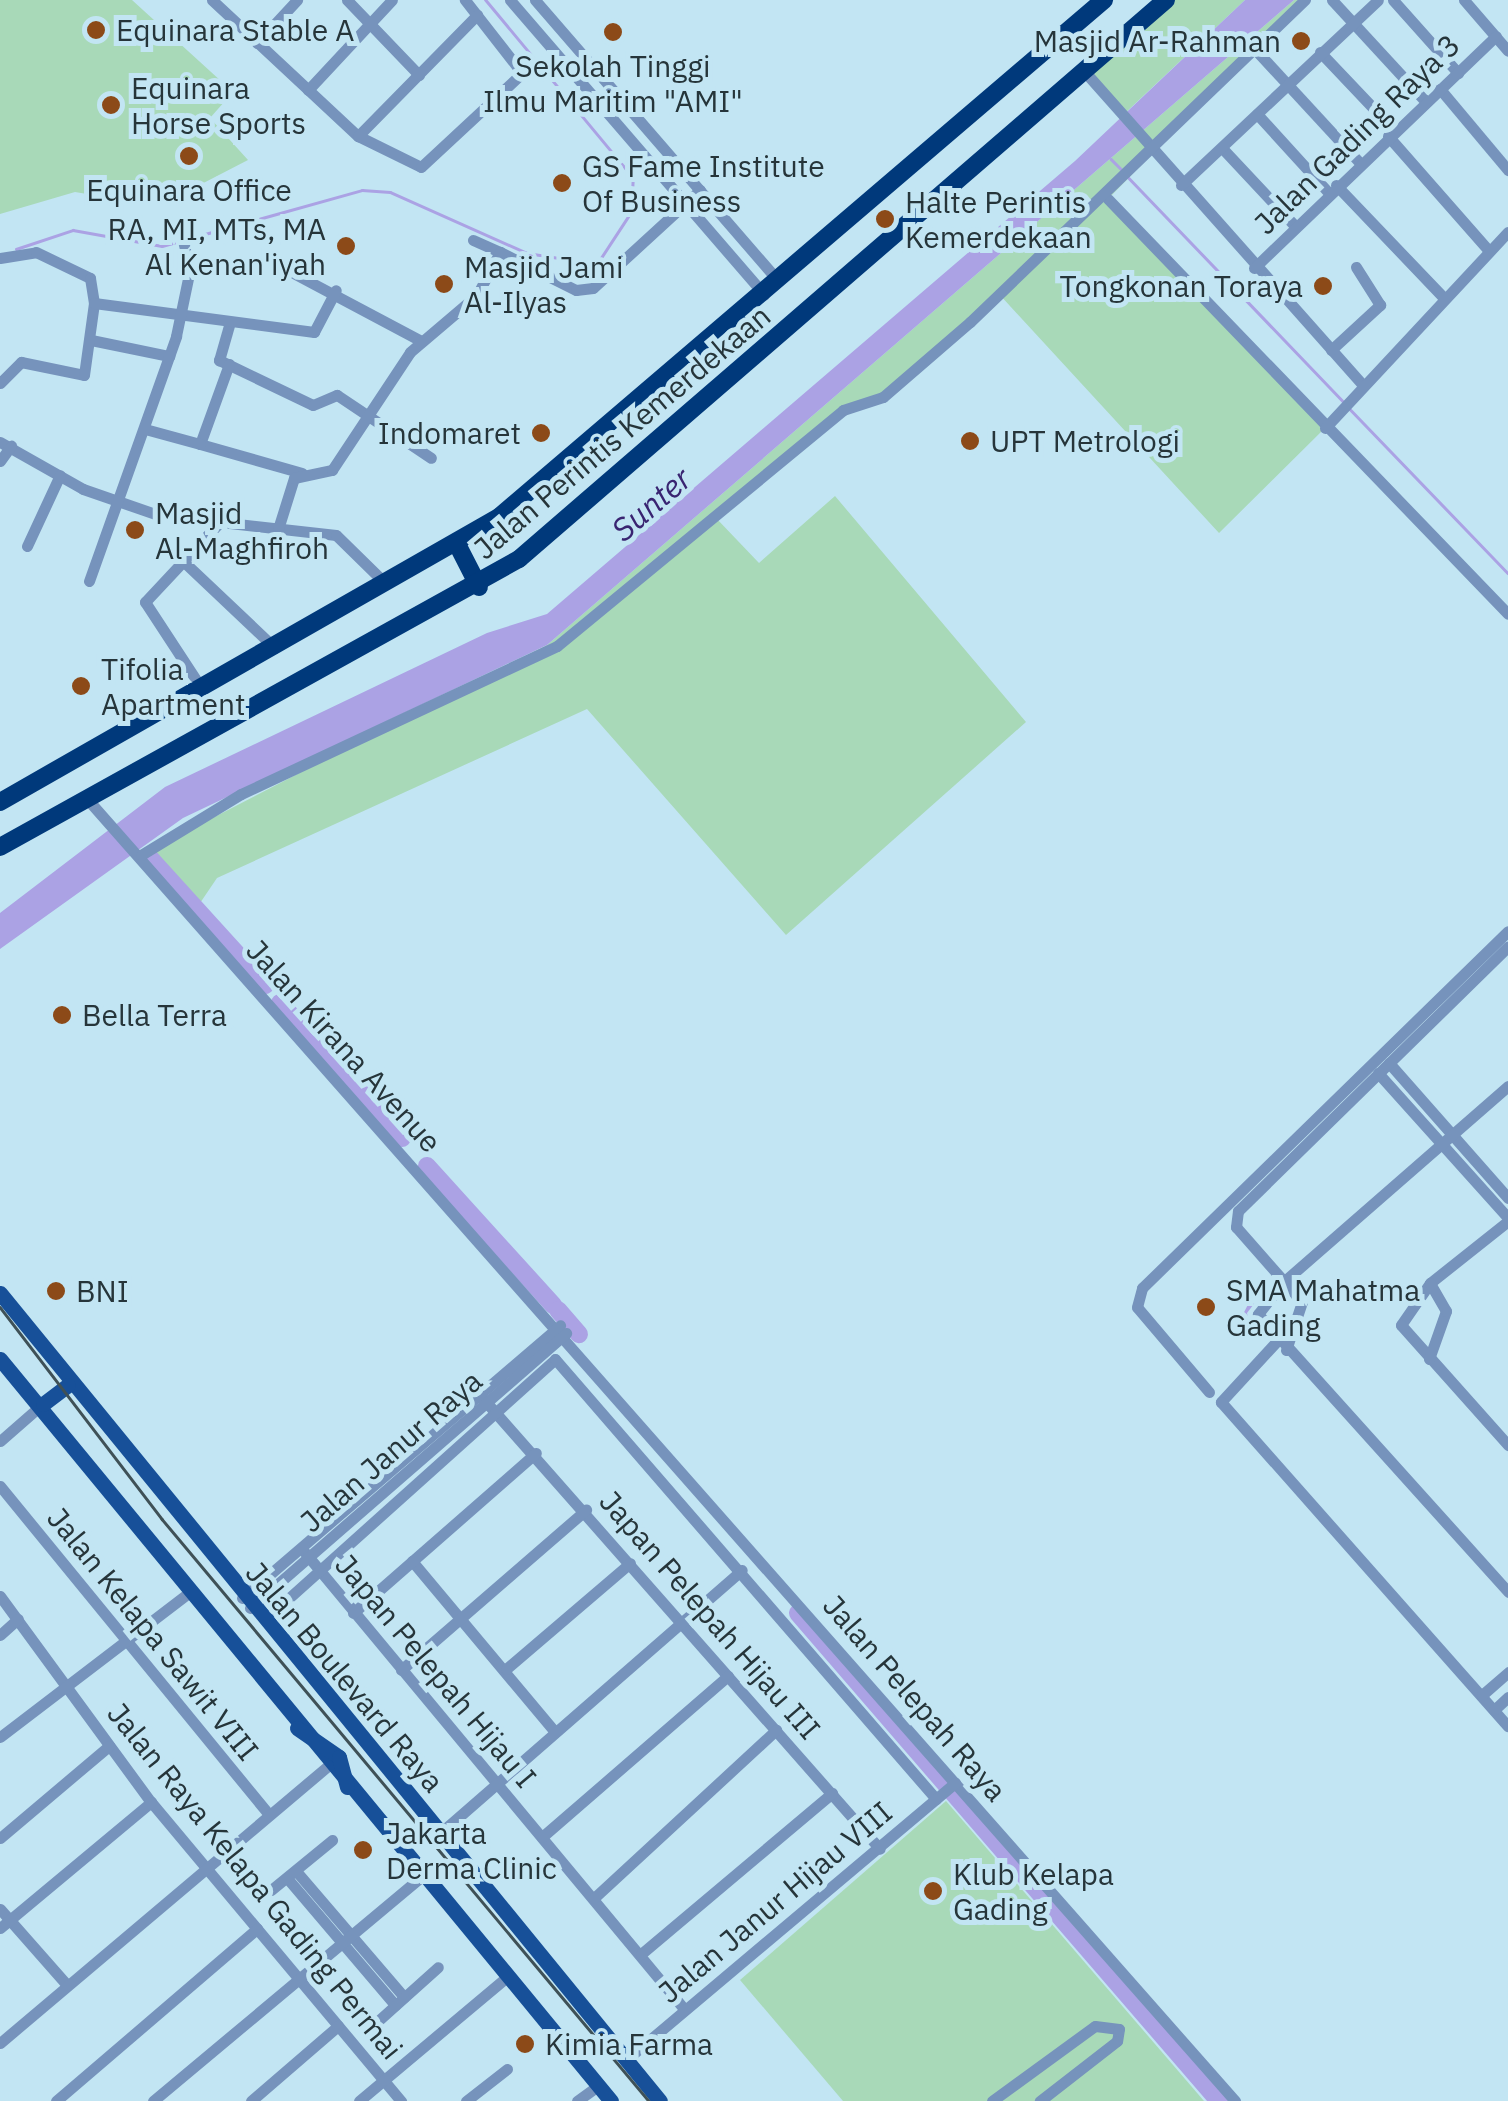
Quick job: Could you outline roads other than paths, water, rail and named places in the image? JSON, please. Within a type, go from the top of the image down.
[{"type":"highway","name":"Jalan Perintis Kemerdekaan","points":[[0,802],[458,546],[771,287],[1104,0]]},
{"type":"highway","name":"Jalan Perintis Kemerdekaan","points":[[0,847],[480,587],[1166,0]]},
{"type":"highway","points":[[458,546],[480,587]]},
{"type":"main road","name":"Jalan Boulevard Raya","points":[[0,1294],[68,1386],[660,2101]]},
{"type":"main road","points":[[0,1359],[296,1728],[333,1761],[347,1787],[611,2101]]},
{"type":"main road","points":[[40,1406],[68,1386]]},
{"type":"main road","points":[[333,1761],[361,1740]]},
{"type":"street","points":[[212,0],[383,156],[424,167],[522,74],[465,0]]},
{"type":"street","points":[[257,43],[297,0]]},
{"type":"street","points":[[347,0],[418,74]]},
{"type":"street","points":[[308,90],[392,0]]},
{"type":"street","points":[[510,0],[771,287]]},
{"type":"street","points":[[535,0],[700,190],[771,287]]},
{"type":"street","points":[[139,854],[240,794],[557,646],[842,410],[882,397],[1110,196],[1146,151],[1252,46],[1305,0]]},
{"type":"street","points":[[1332,0],[1426,102]]},
{"type":"street","points":[[1181,186],[1378,0]]},
{"type":"street","points":[[1393,0],[1458,72]]},
{"type":"street","points":[[1464,0],[1508,51]]},
{"type":"street","points":[[358,136],[477,15]]},
{"type":"street","name":"Jalan Gading Raya 3","points":[[1254,268],[1359,162],[1496,36]]},
{"type":"street","points":[[1252,46],[1359,162]]},
{"type":"street","points":[[1320,52],[1488,250]]},
{"type":"street","points":[[1085,72],[1146,151],[1332,350],[1358,389]]},
{"type":"street","points":[[1440,89],[1508,170]]},
{"type":"street","points":[[1256,114],[1442,296]]},
{"type":"street","points":[[1222,148],[1295,226]]},
{"type":"street","points":[[473,240],[586,290],[700,190]]},
{"type":"street","points":[[1110,196],[1508,614]]},
{"type":"street","points":[[1329,423],[1442,296],[1508,232]]},
{"type":"street","points":[[89,581],[181,318],[184,246]]},
{"type":"street","points":[[0,258],[36,252],[90,278],[94,302],[83,376],[21,362],[0,383]]},
{"type":"street","points":[[145,429],[302,473],[332,470],[419,340],[472,300],[500,252]]},
{"type":"street","points":[[280,266],[336,290],[419,340]]},
{"type":"street","points":[[1332,350],[1380,304],[1356,267]]},
{"type":"street","points":[[94,302],[181,318],[314,332],[336,290]]},
{"type":"street","points":[[230,322],[218,359],[312,405],[334,393],[431,458]]},
{"type":"street","points":[[91,340],[168,356]]},
{"type":"street","points":[[200,444],[229,364]]},
{"type":"street","points":[[0,460],[5,444],[60,476],[117,501],[218,524],[347,540],[386,584]]},
{"type":"street","points":[[278,529],[302,473]]},
{"type":"street","points":[[27,546],[60,476]]},
{"type":"street","points":[[202,689],[145,602],[218,524]]},
{"type":"street","points":[[184,562],[275,648]]},
{"type":"street","name":"Jalan Kirana Avenue","points":[[89,801],[563,1329]]},
{"type":"street","points":[[1209,1392],[1138,1308],[1142,1288],[1508,931]]},
{"type":"street","points":[[1508,946],[1238,1211],[1236,1227],[1304,1312],[1282,1346],[1221,1402],[1508,1726]]},
{"type":"street","points":[[1388,1063],[1508,1219],[1430,1284],[1401,1325],[1508,1445]]},
{"type":"street","points":[[1378,1074],[1508,1198]]},
{"type":"street","points":[[1508,1086],[1258,1308],[1282,1346],[1508,1592]]},
{"type":"street","points":[[1429,1360],[1446,1311],[1430,1284]]},
{"type":"street","name":"Jalan Janur Raya","points":[[246,1603],[491,1402],[563,1329]]},
{"type":"street","name":"Jalan Pelepah Raya","points":[[563,1329],[954,1783],[1235,2101]]},
{"type":"street","name":"Jalan Pelepah Raya","points":[[491,1402],[551,1359],[742,1570],[938,1797]]},
{"type":"street","points":[[270,1615],[320,1572],[491,1402]]},
{"type":"street","name":"Japan Pelepah Hijau III","points":[[491,1402],[880,1849]]},
{"type":"street","points":[[0,1441],[40,1406]]},
{"type":"street","points":[[353,1612],[536,1453]]},
{"type":"street","name":"Jalan Kelapa Sawit VIII","points":[[0,1486],[268,1814]]},
{"type":"street","points":[[401,1670],[586,1510]]},
{"type":"street","name":"Japan Pelepah Hijau I","points":[[305,1553],[686,2010]]},
{"type":"street","points":[[412,1561],[506,1669],[554,1732]]},
{"type":"street","points":[[506,1669],[630,1564]]},
{"type":"street","points":[[438,1834],[679,1620],[742,1570]]},
{"type":"street","points":[[0,1737],[187,1594]]},
{"type":"street","name":"Jalan Raya Kelapa Gading Permai","points":[[0,1596],[151,1802],[402,2101]]},
{"type":"street","points":[[0,1634],[18,1619]]},
{"type":"street","points":[[1482,1695],[1508,1672]]},
{"type":"street","points":[[542,1837],[728,1676]]},
{"type":"street","points":[[1494,1710],[1508,1698]]},
{"type":"street","points":[[594,1898],[776,1730]]},
{"type":"street","points":[[0,1838],[110,1746]]},
{"type":"street","points":[[0,2043],[333,1761]]},
{"type":"street","name":"Jalan Janur Hijau VIII","points":[[627,2059],[954,1783]]},
{"type":"street","points":[[641,1954],[832,1793]]},
{"type":"street","points":[[5,1924],[151,1802]]},
{"type":"street","points":[[271,1890],[332,1840]]},
{"type":"street","points":[[291,1874],[400,2001]]},
{"type":"street","points":[[154,2101],[423,1875]]},
{"type":"street","points":[[0,1908],[5,1924],[67,1986]]},
{"type":"street","points":[[56,2101],[256,1930]]},
{"type":"street","points":[[380,2020],[438,1967]]},
{"type":"street","points":[[360,2101],[507,1977]]},
{"type":"street","points":[[250,2101],[338,2026]]},
{"type":"street","points":[[992,2101],[1095,2026],[1119,2029],[1118,2041],[1040,2101]]},
{"type":"street","points":[[1045,2065],[1058,2087]]},
{"type":"street","points":[[476,2098],[507,2069]]},
{"type":"street","points":[[577,2101],[598,2086]]},
{"type":"waterway","points":[[16,249],[73,230],[162,246],[362,190],[390,192],[527,253],[597,264],[631,212],[633,178],[485,0]]},
{"type":"waterway","points":[[1111,159],[1123,171]]},
{"type":"waterway","points":[[1128,177],[1344,402]]},
{"type":"waterway","points":[[1349,408],[1508,573]]},
{"type":"waterway","points":[[149,857],[265,985]]},
{"type":"waterway","points":[[280,1003],[402,1138]]},
{"type":"waterway","points":[[427,1166],[553,1305]]},
{"type":"waterway","points":[[558,1310],[579,1334]]},
{"type":"waterway","points":[[798,1613],[1219,2101]]},
{"type":"tram line","points":[[0,1307],[162,1519],[649,2101]]},
{"type":"place","name":"Equinara Stable A","points":[[96,30]]},
{"type":"place","name":"Sekolah Tinggi Ilmu Maritim \"AMI\"","points":[[613,32]]},
{"type":"place","name":"Masjid Ar-Rahman","points":[[1301,41]]},
{"type":"place","name":"Equinara Horse Sports","points":[[111,105]]},
{"type":"place","name":"Equinara Office","points":[[189,156]]},
{"type":"place","name":"GS Fame Institute Of Business","points":[[562,183]]},
{"type":"place","name":"Halte Perintis Kemerdekaan","points":[[885,219]]},
{"type":"place","name":"RA, MI, MTs, MA Al Kenan'iyah","points":[[346,246]]},
{"type":"place","name":"Masjid Jami Al-Ilyas","points":[[444,284]]},
{"type":"place","name":"Tongkonan Toraya","points":[[1323,286]]},
{"type":"place","name":"Indomaret","points":[[541,433]]},
{"type":"place","name":"UPT Metrologi","points":[[970,441]]},
{"type":"place","name":"Masjid Al-Maghfiroh","points":[[135,530]]},
{"type":"place","name":"Tifolia Apartment","points":[[81,686]]},
{"type":"place","name":"Bella Terra","points":[[62,1015]]},
{"type":"place","name":"BNI","points":[[56,1291]]},
{"type":"place","name":"SMA Mahatma Gading","points":[[1206,1307]]},
{"type":"place","name":"Jakarta Derma Clinic","points":[[363,1850]]},
{"type":"place","name":"Klub Kelapa Gading","points":[[933,1891]]},
{"type":"place","name":"Kimia Farma","points":[[525,2044]]},
{"type":"water label","name":"Sunter","points":[[651,504]]}]
